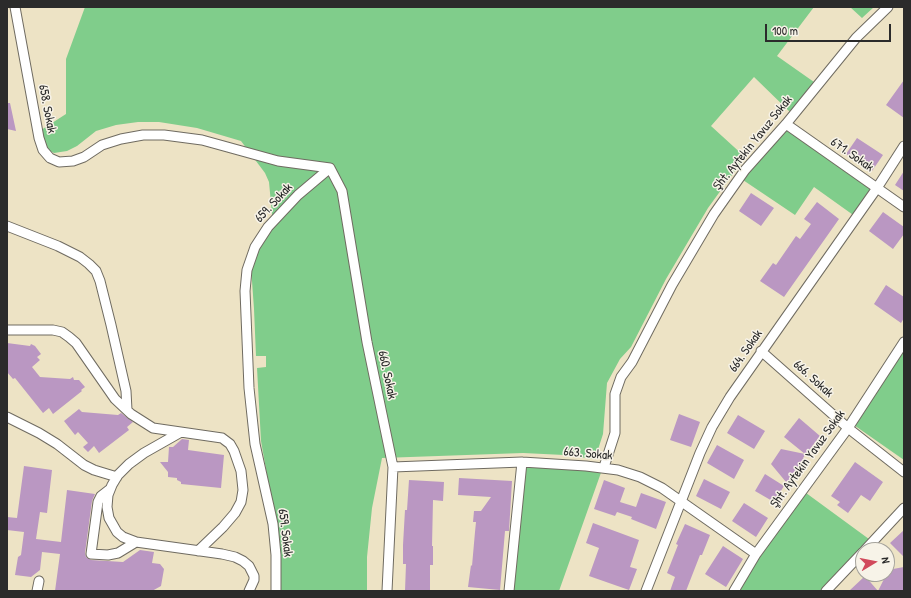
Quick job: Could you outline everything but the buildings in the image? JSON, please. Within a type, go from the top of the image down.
[{"type":"street","name":"658. Sokak","points":[[15,7],[38,138],[43,150],[50,158],[59,162],[73,161],[84,157],[102,145]]},
{"type":"street","name":"Şht. Aytekin Yavuz Sokak","points":[[604,467],[615,433],[614,403],[618,386],[658,310],[714,214],[745,170],[786,124],[856,38],[888,7]]},
{"type":"street","name":"671. Sokak","points":[[786,124],[904,207]]},
{"type":"street","name":"659. Sokak","points":[[102,145],[121,139],[143,135],[164,134],[202,140],[278,161],[330,168]]},
{"type":"street","name":"664. Sokak","points":[[646,591],[700,453],[712,427],[761,351],[877,188],[904,146]]},
{"type":"street","name":"659. Sokak","points":[[276,591],[276,555],[273,524],[255,444],[249,388],[245,291],[247,270],[255,247],[268,226],[298,195],[330,168]]},
{"type":"street","name":"660. Sokak","points":[[330,168],[342,190],[367,342],[393,467],[387,591]]},
{"type":"street","points":[[7,226],[64,248],[80,257],[96,271],[100,281],[126,391],[127,410]]},
{"type":"street","points":[[7,330],[53,330],[66,334],[76,343],[115,399],[131,414],[153,428],[209,435],[222,438],[227,441],[234,451],[242,480],[243,490],[241,502],[235,513],[223,527],[198,551]]},
{"type":"street","name":"Şht. Aytekin Yavuz Sokak","points":[[734,591],[756,554],[848,428],[904,342]]},
{"type":"street","name":"666. Sokak","points":[[761,351],[848,428],[904,472]]},
{"type":"street","points":[[7,417],[57,444],[84,466],[117,477]]},
{"type":"street","points":[[181,432],[128,464],[117,477],[108,495],[107,507],[109,518],[117,532],[123,537],[136,542],[222,554],[235,557],[243,561],[249,566],[254,576],[254,580],[249,591]]},
{"type":"street","name":"663. Sokak","points":[[393,467],[522,462],[604,467],[618,470],[662,488],[756,554]]},
{"type":"street","points":[[509,591],[522,462]]},
{"type":"street","points":[[110,489],[101,496],[98,502],[91,554],[108,555],[118,553],[136,542]]},
{"type":"street","points":[[872,542],[904,508]]},
{"type":"street","points":[[826,591],[855,560]]},
{"type":"street","points":[[37,591],[39,581]]},
{"type":"green space","points":[[85,7],[814,7],[777,56],[814,82],[791,113],[754,77],[711,126],[745,157],[708,208],[666,279],[631,347],[620,359],[607,383],[603,434],[595,459],[564,455],[523,453],[382,458],[372,508],[367,557],[367,591],[279,591],[269,486],[261,441],[257,368],[266,367],[266,356],[256,356],[251,267],[252,259],[273,225],[269,182],[265,173],[241,141],[197,128],[159,122],[138,122],[116,125],[96,131],[77,146],[67,151],[54,153],[46,149],[38,132],[66,114],[66,59]]},
{"type":"green space","points":[[850,7],[874,7],[862,18]]},
{"type":"green space","points":[[786,124],[877,188],[856,217],[814,187],[795,215],[740,178]]},
{"type":"green space","points":[[904,341],[904,460],[851,423]]},
{"type":"green space","points":[[522,462],[603,467],[559,591],[509,591]]},
{"type":"green space","points":[[802,490],[873,542],[855,542],[855,561],[826,591],[734,591]]}]
